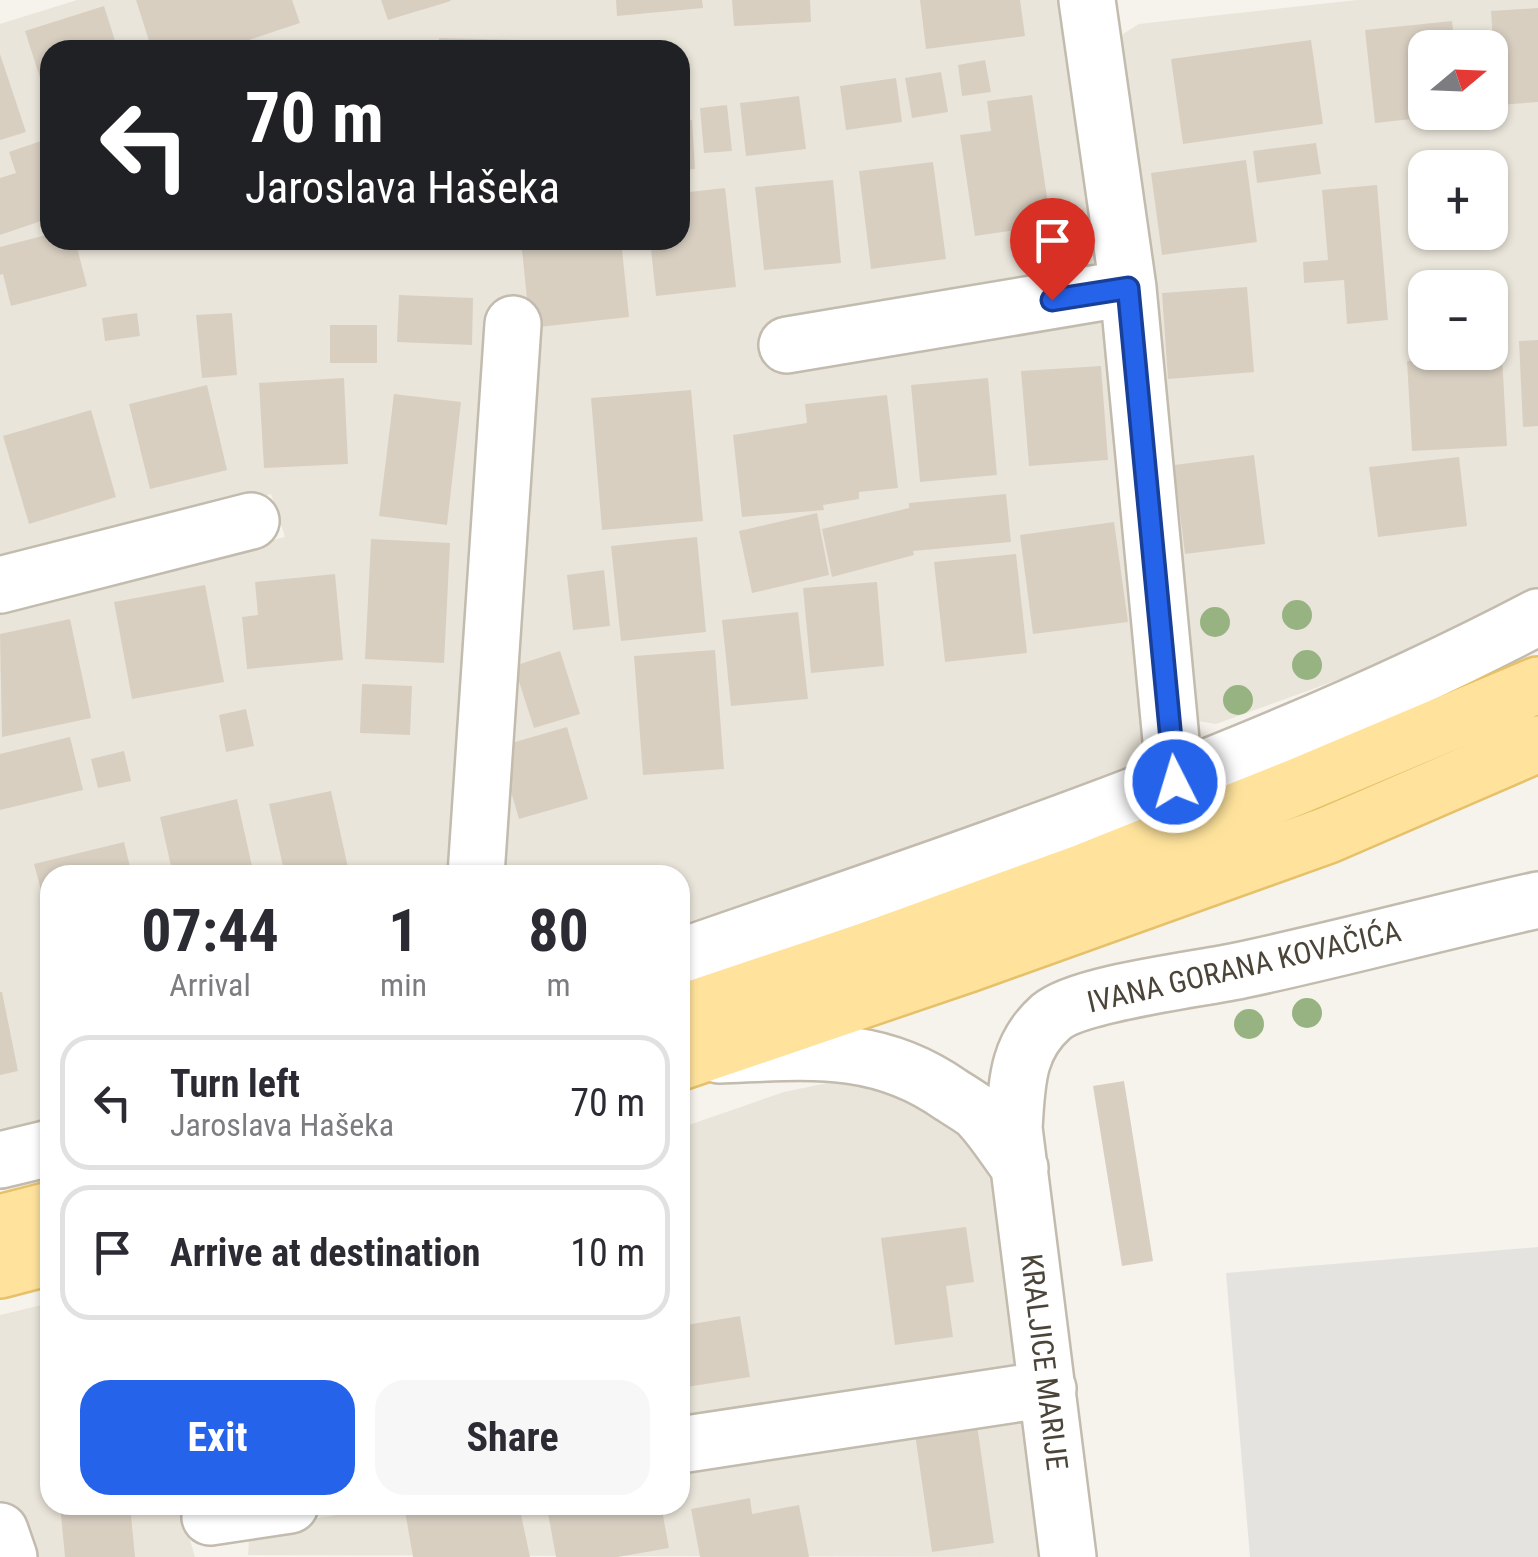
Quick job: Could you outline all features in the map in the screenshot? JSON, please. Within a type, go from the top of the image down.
[{"type":"main road","points":[[690,1041],[864,951],[1082,872],[1538,685]]},
{"type":"main road","points":[[690,1042],[950,970],[1328,834],[1538,744]]},
{"type":"main road","points":[[0,1222],[40,1212]]},
{"type":"main road","points":[[0,1270],[40,1260]]},
{"type":"street","points":[[1102,2],[1175,782]]},
{"type":"street","points":[[787,345],[1128,288]]},
{"type":"street","points":[[477,865],[513,324]]},
{"type":"street","points":[[0,584],[251,520]]},
{"type":"street","points":[[690,954],[1175,782],[1461,657],[1538,617]]},
{"type":"street","name":"IVANA GORANA KOVAČIĆA","points":[[1020,1168],[1014,1128],[1019,1065],[1035,1034],[1054,1014],[1090,1000],[1243,970],[1538,900]]},
{"type":"street","points":[[690,1043],[856,1055],[891,1063],[927,1078],[978,1113],[1020,1168]]},
{"type":"street","points":[[0,1160],[40,1150]]},
{"type":"street","name":"KRALJICE MARIJE","points":[[1020,1168],[1068,1557]]},
{"type":"street","points":[[690,1443],[1048,1389]]},
{"type":"street","points":[[213,1526],[253,1515]]},
{"type":"street","points":[[0,1531],[9,1557]]},
{"type":"shaded area","points":[[77,0],[1068,0],[1109,315],[1148,770],[690,940],[690,865],[40,865],[40,1136],[0,1146],[0,607],[285,537],[271,494],[0,564],[0,24]]},
{"type":"shaded area","points":[[1357,0],[1538,0],[1538,593],[1486,626],[1216,724],[1198,721],[1186,707],[1119,50],[1123,34],[1139,24]]},
{"type":"shaded area","points":[[827,1083],[900,1090],[955,1125],[992,1159],[1029,1365],[690,1425],[690,1125],[784,1092]]},
{"type":"shaded area","points":[[1538,1247],[1538,1557],[1250,1557],[1226,1273]]},
{"type":"shaded area","points":[[40,1305],[40,1515],[183,1515],[195,1557],[21,1557],[0,1499],[0,1315]]},
{"type":"shaded area","points":[[1026,1414],[1041,1557],[248,1555],[249,1540],[261,1528],[337,1515],[690,1515],[690,1454]]},
{"type":"building","points":[[136,0],[292,0],[300,23],[249,40],[149,40]]},
{"type":"building","points":[[381,0],[450,0],[451,1],[388,20]]},
{"type":"building","points":[[616,0],[702,0],[703,8],[617,16]]},
{"type":"building","points":[[732,0],[810,0],[811,22],[734,26]]},
{"type":"building","points":[[920,0],[1020,0],[1025,36],[926,49]]},
{"type":"building","points":[[104,6],[115,40],[40,40],[40,78],[25,31]]},
{"type":"building","points":[[1538,8],[1538,102],[1508,104],[1508,30],[1492,30],[1491,11]]},
{"type":"building","points":[[1452,21],[1453,30],[1408,30],[1408,119],[1375,123],[1365,30]]},
{"type":"building","points":[[439,38],[523,40],[439,40]]},
{"type":"building","points":[[1311,40],[1323,124],[1183,144],[1171,59]]},
{"type":"building","points":[[0,54],[26,132],[0,140]]},
{"type":"building","points":[[985,60],[991,92],[962,96],[958,65]]},
{"type":"building","points":[[941,72],[948,112],[912,118],[905,78]]},
{"type":"building","points":[[896,78],[902,122],[846,130],[840,86]]},
{"type":"building","points":[[1032,95],[1051,225],[975,236],[960,135],[991,131],[987,101]]},
{"type":"building","points":[[799,96],[806,149],[746,156],[740,103]]},
{"type":"building","points":[[727,105],[732,151],[704,153],[700,108]]},
{"type":"building","points":[[690,120],[695,169],[690,169]]},
{"type":"building","points":[[40,141],[40,221],[0,235],[0,178],[16,173],[9,152]]},
{"type":"building","points":[[1316,143],[1321,174],[1257,183],[1253,151]]},
{"type":"building","points":[[1246,160],[1257,242],[1162,255],[1151,173]]},
{"type":"building","points":[[933,162],[946,259],[871,269],[859,171]]},
{"type":"building","points":[[833,180],[841,263],[764,270],[755,187]]},
{"type":"building","points":[[1377,185],[1388,320],[1347,324],[1344,280],[1304,283],[1303,262],[1328,260],[1322,190]]},
{"type":"building","points":[[725,188],[736,287],[656,296],[651,250],[690,250],[690,192]]},
{"type":"building","points":[[40,237],[40,250],[78,250],[87,286],[11,306],[3,274],[0,275],[0,247]]},
{"type":"building","points":[[522,250],[622,250],[629,317],[530,328]]},
{"type":"building","points":[[1247,287],[1254,372],[1168,379],[1162,293]]},
{"type":"building","points":[[399,295],[473,298],[472,345],[397,342]]},
{"type":"building","points":[[137,313],[140,336],[105,341],[102,318]]},
{"type":"building","points":[[232,313],[237,375],[202,378],[196,315]]},
{"type":"building","points":[[330,325],[377,325],[377,363],[330,363]]},
{"type":"building","points":[[1538,340],[1538,426],[1523,427],[1519,341]]},
{"type":"building","points":[[1407,361],[1408,370],[1503,370],[1507,446],[1412,451]]},
{"type":"building","points":[[1101,366],[1108,460],[1029,466],[1021,371]]},
{"type":"building","points":[[344,378],[348,464],[264,468],[259,383]]},
{"type":"building","points":[[988,378],[997,475],[920,482],[911,385]]},
{"type":"building","points":[[207,385],[227,470],[150,489],[129,404]]},
{"type":"building","points":[[691,390],[703,521],[602,530],[591,398]]},
{"type":"building","points":[[394,394],[461,402],[447,525],[379,516]]},
{"type":"building","points":[[887,395],[898,488],[859,492],[859,499],[823,505],[824,510],[742,517],[733,435],[807,423],[805,404]]},
{"type":"building","points":[[91,410],[116,497],[29,524],[3,436]]},
{"type":"building","points":[[1254,455],[1265,544],[1185,554],[1174,465]]},
{"type":"building","points":[[1459,457],[1467,526],[1378,537],[1369,467]]},
{"type":"building","points":[[1006,494],[1011,542],[913,551],[914,555],[832,577],[822,529],[909,508],[909,503]]},
{"type":"building","points":[[817,513],[829,575],[752,593],[739,531]]},
{"type":"building","points":[[1114,522],[1128,622],[1033,634],[1020,535]]},
{"type":"building","points":[[697,537],[706,632],[621,641],[611,546]]},
{"type":"building","points":[[371,539],[450,543],[444,663],[365,659]]},
{"type":"building","points":[[1016,554],[1027,653],[945,662],[934,562]]},
{"type":"building","points":[[604,570],[610,626],[573,630],[567,575]]},
{"type":"building","points":[[335,574],[343,660],[247,669],[242,617],[258,615],[255,582]]},
{"type":"building","points":[[877,582],[884,666],[811,673],[803,588]]},
{"type":"building","points":[[205,585],[224,682],[132,699],[114,602]]},
{"type":"building","points":[[798,612],[808,699],[731,706],[722,620]]},
{"type":"building","points":[[70,619],[91,718],[2,737],[0,634]]},
{"type":"building","points":[[715,650],[724,769],[643,775],[634,656]]},
{"type":"building","points":[[560,651],[580,714],[534,728],[514,666]]},
{"type":"building","points":[[362,684],[412,686],[410,735],[360,733]]},
{"type":"building","points":[[246,709],[254,746],[226,752],[219,715]]},
{"type":"building","points":[[567,727],[588,799],[519,819],[498,747]]},
{"type":"building","points":[[70,737],[83,790],[0,810],[0,754]]},
{"type":"building","points":[[124,751],[131,781],[98,788],[91,759]]},
{"type":"building","points":[[331,791],[347,865],[283,865],[269,804]]},
{"type":"building","points":[[237,799],[252,865],[171,865],[160,817]]},
{"type":"building","points":[[124,842],[130,865],[40,865],[40,886],[34,864]]},
{"type":"building","points":[[0,992],[18,1071],[0,1075]]},
{"type":"building","points":[[1124,1081],[1153,1261],[1122,1266],[1093,1086]]},
{"type":"building","points":[[966,1227],[974,1282],[946,1286],[953,1337],[895,1345],[881,1238]]},
{"type":"building","points":[[740,1316],[750,1377],[690,1386],[690,1324]]},
{"type":"building","points":[[977,1425],[994,1543],[932,1552],[915,1434]]},
{"type":"building","points":[[750,1498],[752,1514],[799,1505],[809,1557],[700,1557],[691,1509]]},
{"type":"building","points":[[61,1515],[131,1515],[135,1557],[65,1557]]},
{"type":"building","points":[[406,1515],[521,1515],[530,1557],[413,1557]]},
{"type":"building","points":[[548,1515],[663,1515],[669,1548],[618,1557],[556,1557]]},
{"type":"route","points":[[1052,300],[1128,288],[1175,782]]}]
